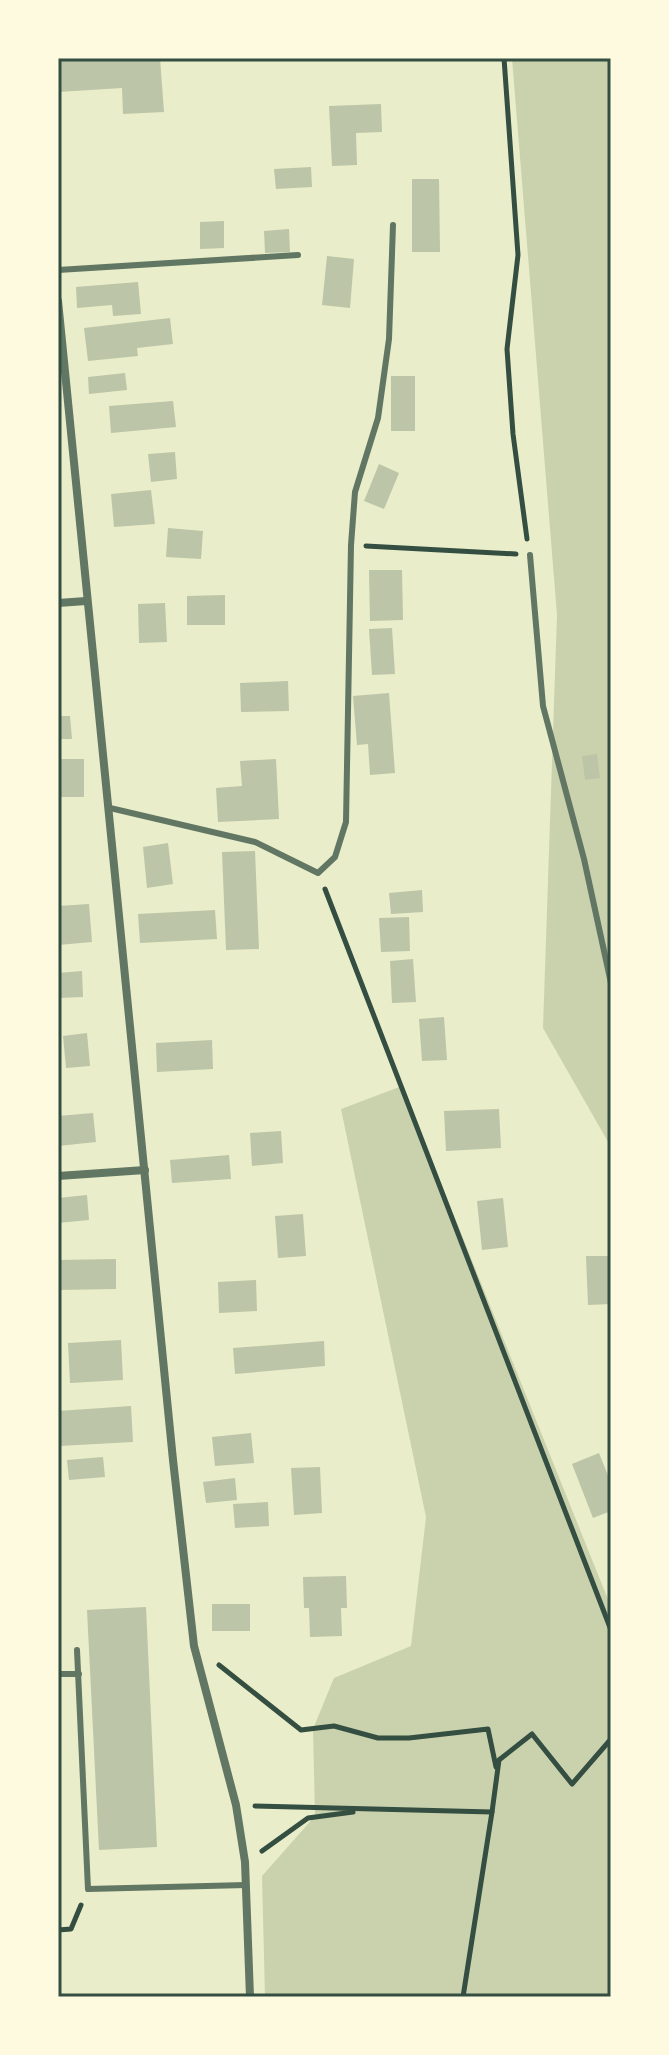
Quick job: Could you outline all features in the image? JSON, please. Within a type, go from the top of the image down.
[{"type":"street","points":[[58,301],[194,1646],[236,1805],[245,1862],[250,1997]]},
{"type":"street","points":[[58,603],[86,601]]},
{"type":"street","points":[[58,1176],[145,1170]]},
{"type":"lane","points":[[110,808],[255,842],[318,873],[335,857],[346,822],[351,545],[355,492],[378,418],[389,339],[393,225]]},
{"type":"lane","points":[[58,270],[298,255]]},
{"type":"lane","points":[[530,555],[543,706],[584,859],[611,983]]},
{"type":"lane","points":[[77,1650],[88,1889],[246,1885]]},
{"type":"lane","points":[[58,1674],[79,1674]]},
{"type":"path","points":[[351,545],[530,555],[513,434],[507,349],[518,255],[504,58]]},
{"type":"path","points":[[318,873],[611,1630]]},
{"type":"path","points":[[194,1646],[301,1730],[334,1726],[378,1738],[409,1738],[488,1729],[497,1772]]},
{"type":"path","points":[[463,1997],[499,1760],[532,1734],[572,1784],[611,1739]]},
{"type":"path","points":[[236,1805],[492,1812]]},
{"type":"path","points":[[245,1862],[308,1818],[370,1810]]},
{"type":"path","points":[[58,1930],[71,1929],[88,1889]]},
{"type":"green space","points":[[512,58],[611,58],[611,1147],[543,1028],[557,615]]},
{"type":"green space","points":[[402,1086],[611,1607],[611,1997],[265,1997],[262,1876],[315,1816],[313,1729],[334,1678],[411,1646],[426,1517],[341,1109]]},
{"type":"building","points":[[58,58],[160,58],[164,112],[123,114],[122,88],[58,92]]},
{"type":"building","points":[[381,104],[382,132],[356,133],[357,165],[332,166],[329,106]]},
{"type":"building","points":[[311,167],[312,187],[276,189],[274,169]]},
{"type":"building","points":[[412,179],[439,179],[440,252],[412,252]]},
{"type":"building","points":[[224,221],[224,248],[200,249],[200,222]]},
{"type":"building","points":[[289,229],[290,252],[265,253],[264,231]]},
{"type":"building","points":[[327,256],[354,259],[350,308],[322,305]]},
{"type":"building","points":[[138,282],[141,314],[113,316],[112,305],[77,308],[76,287]]},
{"type":"building","points":[[170,318],[173,344],[137,348],[138,356],[88,361],[84,328]]},
{"type":"building","points":[[125,373],[127,390],[89,394],[88,377]]},
{"type":"building","points":[[391,376],[415,376],[415,431],[391,431]]},
{"type":"building","points":[[173,401],[176,427],[111,433],[109,406]]},
{"type":"building","points":[[175,452],[177,479],[151,482],[148,454]]},
{"type":"building","points":[[379,464],[399,473],[384,509],[364,501]]},
{"type":"building","points":[[151,490],[155,524],[114,527],[111,494]]},
{"type":"building","points":[[168,528],[203,531],[201,559],[166,557]]},
{"type":"building","points":[[369,570],[402,570],[403,620],[370,621]]},
{"type":"building","points":[[225,595],[225,625],[187,625],[187,596]]},
{"type":"building","points":[[165,603],[167,642],[139,643],[138,604]]},
{"type":"building","points":[[392,628],[395,674],[372,675],[369,629]]},
{"type":"building","points":[[288,681],[289,711],[241,712],[240,683]]},
{"type":"building","points":[[389,693],[395,773],[370,775],[368,744],[357,745],[353,696]]},
{"type":"building","points":[[58,716],[70,716],[72,739],[58,739]]},
{"type":"building","points":[[597,754],[600,778],[585,780],[582,756]]},
{"type":"building","points":[[58,759],[84,759],[84,797],[58,797]]},
{"type":"building","points":[[276,759],[279,819],[218,822],[216,788],[242,786],[240,761]]},
{"type":"building","points":[[168,843],[173,884],[147,888],[143,847]]},
{"type":"building","points":[[255,851],[259,949],[226,950],[222,852]]},
{"type":"building","points":[[422,890],[423,912],[391,914],[389,893]]},
{"type":"building","points":[[89,904],[92,942],[58,945],[58,906]]},
{"type":"building","points":[[215,910],[217,939],[140,943],[138,914]]},
{"type":"building","points":[[409,917],[410,951],[381,952],[379,918]]},
{"type":"building","points":[[413,959],[416,1002],[392,1003],[390,961]]},
{"type":"building","points":[[82,971],[83,997],[58,998],[58,973]]},
{"type":"building","points":[[444,1017],[447,1060],[422,1061],[419,1019]]},
{"type":"building","points":[[87,1033],[90,1066],[66,1068],[63,1036]]},
{"type":"building","points":[[212,1040],[213,1069],[157,1072],[156,1043]]},
{"type":"building","points":[[499,1109],[501,1148],[446,1151],[444,1111]]},
{"type":"building","points":[[93,1113],[96,1142],[58,1146],[58,1116]]},
{"type":"building","points":[[281,1131],[283,1163],[252,1166],[250,1133]]},
{"type":"building","points":[[229,1155],[231,1179],[172,1183],[170,1160]]},
{"type":"building","points":[[87,1195],[89,1220],[58,1223],[58,1198]]},
{"type":"building","points":[[503,1198],[508,1247],[482,1250],[477,1201]]},
{"type":"building","points":[[303,1214],[306,1256],[278,1258],[275,1216]]},
{"type":"building","points":[[586,1256],[611,1256],[611,1304],[588,1305]]},
{"type":"building","points":[[116,1259],[116,1289],[58,1290],[58,1260]]},
{"type":"building","points":[[256,1280],[257,1311],[219,1313],[218,1282]]},
{"type":"building","points":[[121,1340],[123,1380],[70,1383],[68,1343]]},
{"type":"building","points":[[324,1341],[325,1366],[235,1374],[233,1348]]},
{"type":"building","points":[[131,1406],[133,1442],[59,1446],[58,1411]]},
{"type":"building","points":[[251,1433],[254,1463],[215,1466],[212,1437]]},
{"type":"building","points":[[599,1453],[611,1483],[611,1511],[593,1518],[572,1464]]},
{"type":"building","points":[[103,1457],[105,1477],[69,1480],[67,1460]]},
{"type":"building","points":[[320,1467],[322,1513],[294,1515],[291,1468]]},
{"type":"building","points":[[235,1478],[237,1500],[206,1503],[203,1482]]},
{"type":"building","points":[[268,1502],[269,1526],[235,1528],[233,1504]]},
{"type":"building","points":[[346,1576],[347,1608],[341,1608],[342,1636],[310,1637],[309,1608],[304,1608],[303,1577]]},
{"type":"building","points":[[212,1604],[250,1604],[250,1631],[212,1631]]},
{"type":"building","points":[[146,1607],[157,1847],[99,1850],[87,1610]]}]
